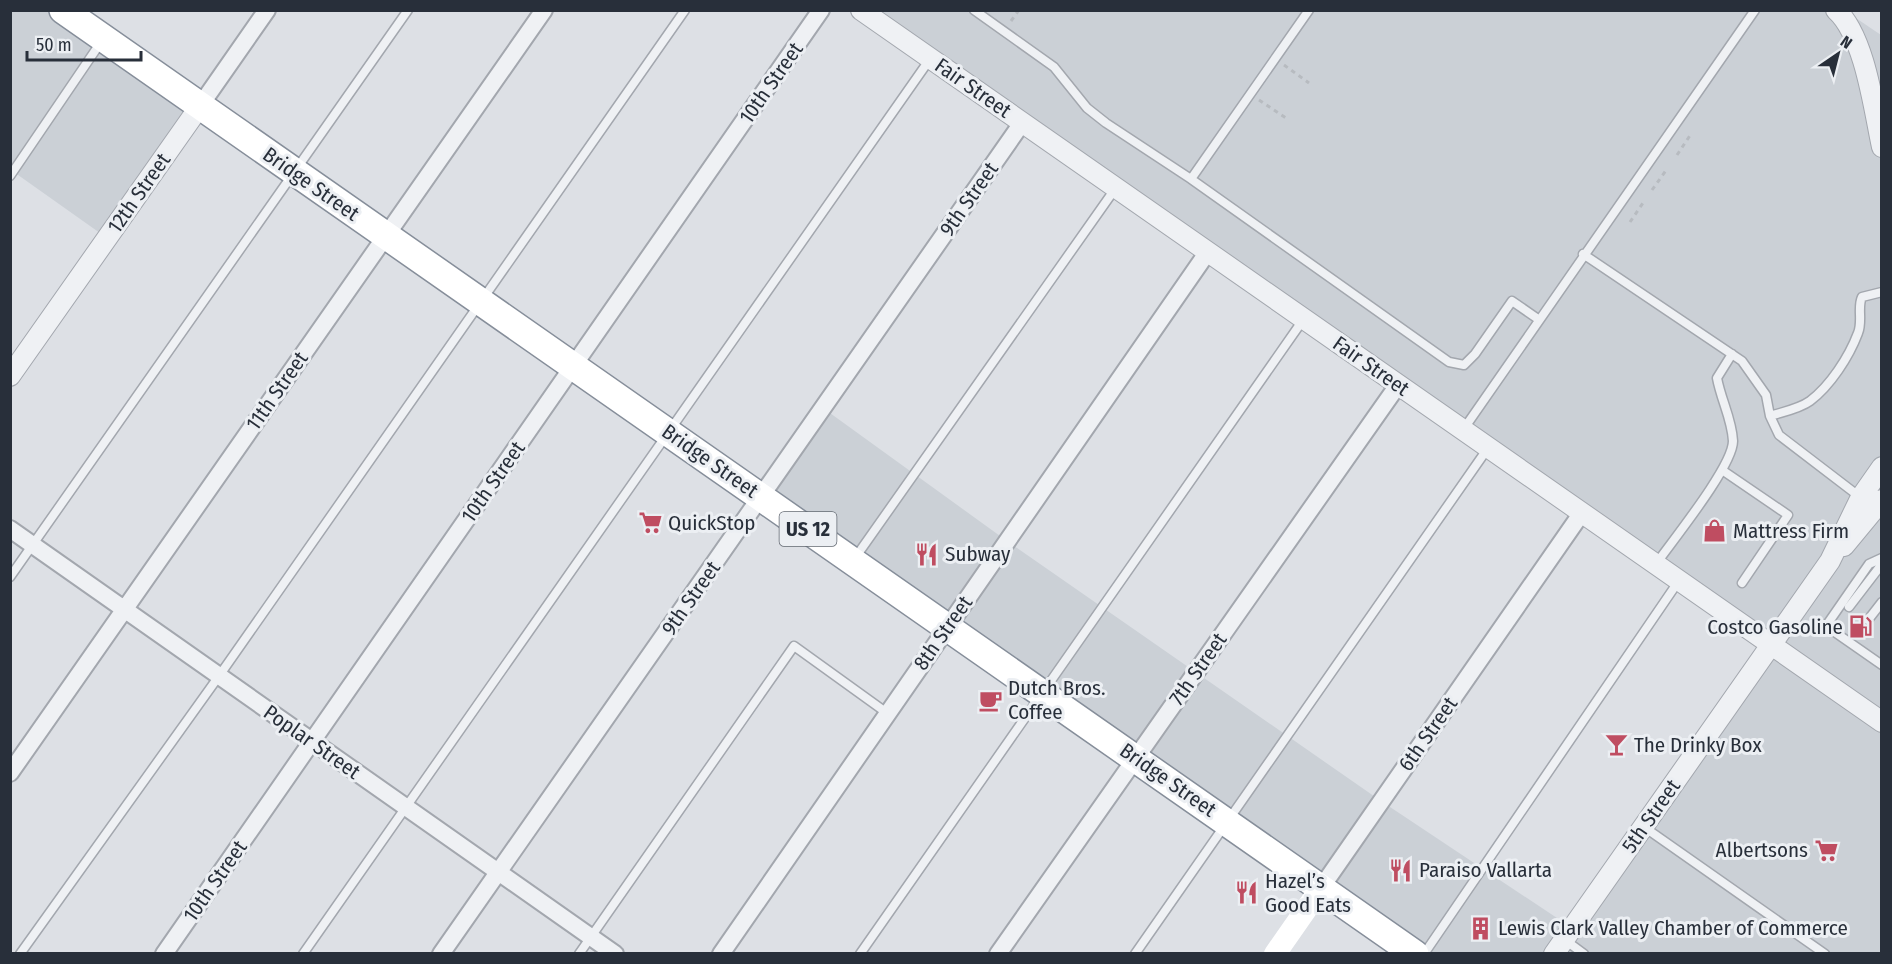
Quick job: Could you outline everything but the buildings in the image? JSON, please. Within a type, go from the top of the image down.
[{"type":"highway","name":"Bridge Street","points":[[63,10],[1415,954]]},
{"type":"main road","name":"6th Street","points":[[1275,954],[1321,888]]},
{"type":"street","name":"12th Street","points":[[10,376],[267,10]]},
{"type":"street","name":"11th Street","points":[[10,773],[544,10]]},
{"type":"street","name":"10th Street","points":[[164,954],[821,10]]},
{"type":"street","name":"Fair Street","points":[[861,10],[1881,722]]},
{"type":"street","points":[[1836,10],[1856,44],[1868,80],[1881,147]]},
{"type":"street","name":"9th Street","points":[[441,954],[1022,123]]},
{"type":"street","name":"8th Street","points":[[721,954],[1207,253]]},
{"type":"street","name":"7th Street","points":[[998,954],[1398,385]]},
{"type":"street","name":"5th Street","points":[[1559,947],[1830,561],[1852,539],[1875,503],[1881,467]]},
{"type":"street","name":"6th Street","points":[[1321,888],[1581,514]]},
{"type":"street","name":"Poplar Street","points":[[10,529],[615,954]]},
{"type":"lane","points":[[10,577],[408,10]]},
{"type":"lane","points":[[20,954],[482,303],[685,10]]},
{"type":"lane","points":[[974,10],[1054,67],[1088,108],[1106,123],[1191,179],[1449,362],[1464,365],[1475,354],[1512,301],[1538,319]]},
{"type":"lane","points":[[1191,179],[1309,10]]},
{"type":"lane","points":[[1462,431],[1755,10]]},
{"type":"lane","points":[[10,176],[104,39]]},
{"type":"lane","points":[[303,954],[930,59]]},
{"type":"lane","points":[[853,561],[1115,188]]},
{"type":"lane","points":[[1583,254],[1742,361],[1766,395],[1770,416],[1779,435],[1798,451],[1875,503]]},
{"type":"lane","points":[[1770,416],[1809,402],[1828,382],[1846,358],[1859,332],[1862,315],[1859,303],[1862,297],[1881,292]]},
{"type":"lane","points":[[860,954],[1303,320]]},
{"type":"lane","points":[[1655,566],[1722,470],[1733,444],[1731,420],[1717,378],[1732,354]]},
{"type":"lane","points":[[1135,954],[1488,448]]},
{"type":"lane","points":[[1722,470],[1788,515],[1742,583]]},
{"type":"lane","points":[[1881,558],[1869,564],[1826,626],[1836,629],[1872,654],[1881,665]]},
{"type":"lane","points":[[1849,607],[1881,564]]},
{"type":"lane","points":[[1424,954],[1678,582]]},
{"type":"lane","points":[[1868,620],[1881,602]]},
{"type":"lane","points":[[579,954],[794,646],[887,713]]},
{"type":"lane","points":[[1644,826],[1825,954]]},
{"type":"lane","points":[[1559,947],[1584,954]]},
{"type":"path","points":[[1011,21],[1019,10]]},
{"type":"path","points":[[1284,65],[1309,83]]},
{"type":"path","points":[[1259,100],[1286,118]]},
{"type":"path","points":[[1677,155],[1691,135]]},
{"type":"path","points":[[1653,190],[1667,169]]},
{"type":"path","points":[[1630,222],[1645,200]]},
{"type":"shaded area","points":[[1844,10],[1881,35],[1881,953],[1416,953],[761,497],[823,408],[1007,541],[1381,801],[1572,928],[1771,645],[861,11]]},
{"type":"shaded area","points":[[11,11],[63,11],[200,106],[107,238],[11,170]]},
{"type":"place","name":"QuickStop","points":[[650,523]]},
{"type":"place","name":"Mattress Firm","points":[[1715,531]]},
{"type":"place","name":"Subway","points":[[927,554]]},
{"type":"place","name":"Costco Gasoline","points":[[1861,627]]},
{"type":"place","name":"Dutch Bros. Coffee","points":[[990,700]]},
{"type":"place","name":"The Drinky Box","points":[[1616,745]]},
{"type":"place","name":"Albertsons","points":[[1826,850]]},
{"type":"place","name":"Paraiso Vallarta","points":[[1401,870]]},
{"type":"place","name":"Hazel’s Good Eats","points":[[1247,893]]},
{"type":"place","name":"Lewis Clark Valley Chamber of Commerce","points":[[1480,928]]}]
